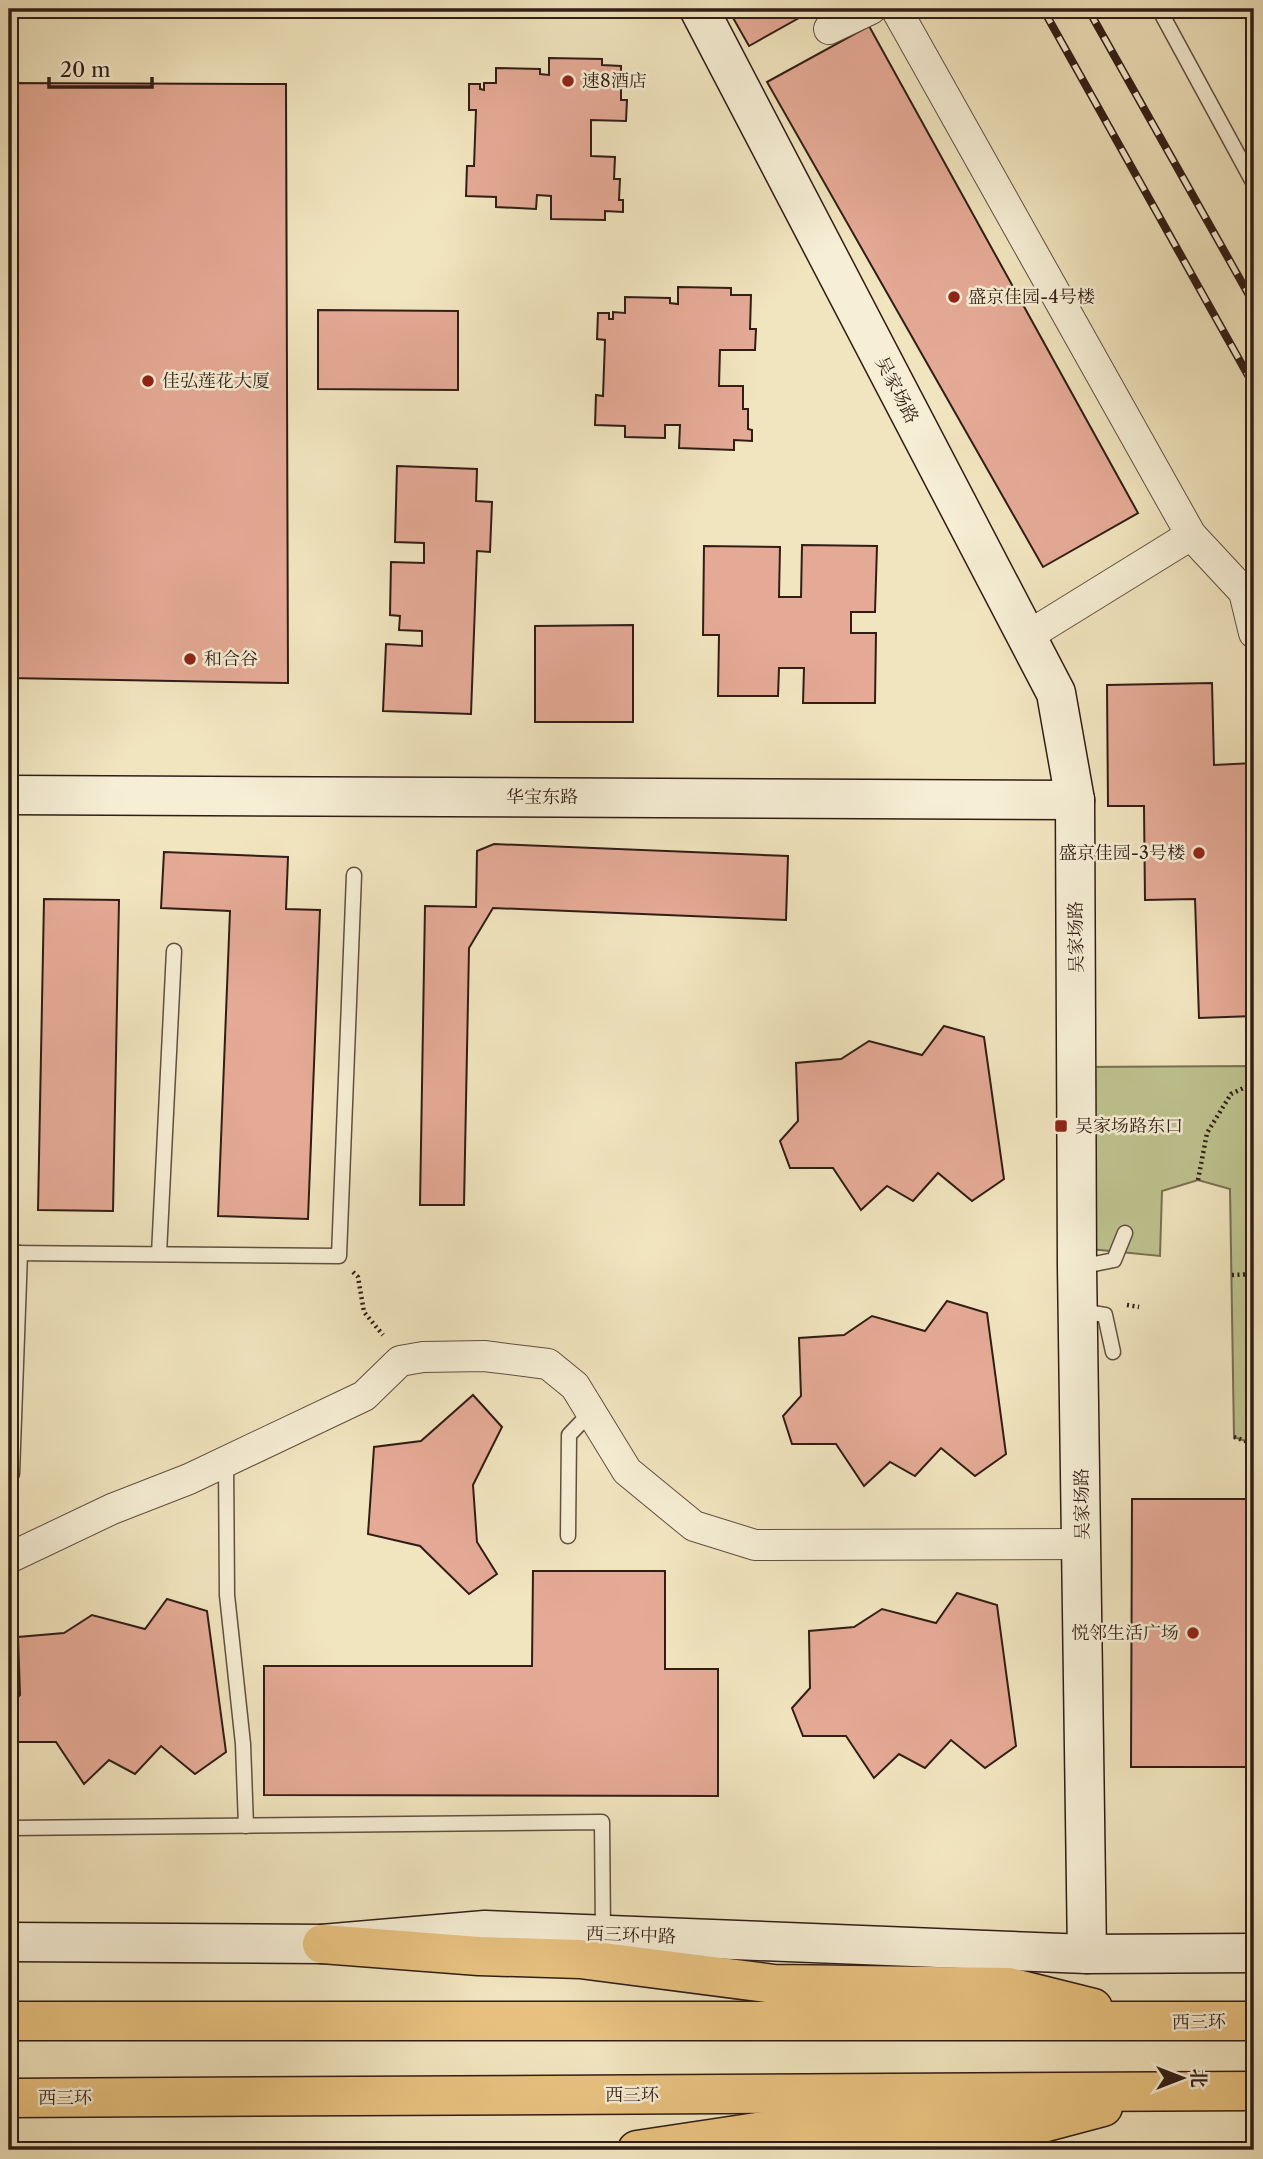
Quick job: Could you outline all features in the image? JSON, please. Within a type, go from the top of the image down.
[{"type":"highway","points":[[322,1944],[479,1956],[580,1959],[774,1984],[1009,1987],[1152,2022]]},
{"type":"highway","name":"西三环","points":[[9,2021],[1254,2021]]},
{"type":"highway","name":"西三环","points":[[9,2098],[1254,2091]]},
{"type":"highway","points":[[637,2150],[777,2129],[1024,2128],[1156,2092]]},
{"type":"street","name":"吴家场路","points":[[699,9],[1056,693],[1074,800],[1077,1267],[1087,1954]]},
{"type":"street","points":[[829,29],[871,9]]},
{"type":"street","points":[[896,9],[1191,535],[1244,592],[1254,633]]},
{"type":"street","points":[[1026,637],[1191,535]]},
{"type":"street","name":"华宝东路","points":[[9,795],[1074,800]]},
{"type":"street","points":[[9,1558],[112,1508],[189,1479],[364,1396],[400,1360],[484,1356],[548,1364],[575,1386],[627,1471],[694,1526],[755,1545],[1083,1544]]},
{"type":"street","name":"西三环中路","points":[[9,1942],[322,1944],[485,1930],[1087,1954],[1254,1953]]},
{"type":"lane","points":[[1158,9],[1254,184]]},
{"type":"lane","points":[[9,1474],[12,1474],[14,1253],[339,1256],[354,875]]},
{"type":"lane","points":[[159,1254],[173,951]]},
{"type":"lane","points":[[1077,1267],[1114,1261],[1125,1233]]},
{"type":"lane","points":[[1079,1311],[1105,1315],[1113,1352]]},
{"type":"lane","points":[[568,1536],[569,1435],[591,1412]]},
{"type":"lane","points":[[226,1461],[227,1595],[243,1744],[246,1826]]},
{"type":"lane","points":[[9,1828],[602,1822],[603,1933]]},
{"type":"path","points":[[1198,1180],[1207,1133],[1231,1094],[1254,1083]]},
{"type":"path","points":[[339,1256],[358,1277],[364,1312],[400,1360]]},
{"type":"path","points":[[1232,1275],[1254,1275]]},
{"type":"path","points":[[1234,1437],[1254,1444]]},
{"type":"green space","points":[[1254,1066],[1254,1444],[1234,1437],[1230,1189],[1198,1180],[1162,1191],[1160,1256],[1080,1248],[1077,1067]]},
{"type":"building","points":[[728,9],[815,9],[749,46]]},
{"type":"building","name":"盛京佳园-4号楼","points":[[869,26],[1138,513],[1043,567],[767,82]]},
{"type":"building","points":[[549,58],[602,59],[602,65],[621,66],[621,100],[627,100],[626,121],[591,120],[591,156],[615,157],[614,179],[620,179],[619,200],[623,200],[623,212],[605,211],[605,220],[551,219],[551,196],[537,195],[536,209],[496,207],[496,197],[466,196],[467,166],[474,166],[476,110],[469,110],[469,84],[480,84],[480,89],[484,90],[484,83],[496,83],[496,68],[540,69],[540,74],[549,75]]},
{"type":"building","name":"佳弘莲花大厦","points":[[9,83],[286,84],[288,683],[9,678]]},
{"type":"building","points":[[678,287],[731,288],[731,295],[751,295],[750,329],[756,329],[755,350],[720,350],[719,386],[743,386],[743,409],[748,409],[748,429],[752,430],[752,441],[734,440],[734,450],[679,448],[680,425],[665,425],[665,438],[625,437],[625,426],[595,425],[596,395],[603,396],[605,340],[597,339],[598,313],[609,313],[609,319],[613,319],[613,312],[625,313],[625,297],[670,298],[670,303],[678,304]]},
{"type":"building","points":[[318,310],[458,311],[458,390],[318,389]]},
{"type":"building","points":[[397,466],[477,469],[476,501],[492,502],[490,552],[477,551],[471,714],[383,711],[386,644],[422,646],[422,631],[399,630],[400,616],[390,615],[391,562],[424,563],[424,543],[395,542]]},
{"type":"building","points":[[802,545],[877,546],[875,612],[851,612],[851,633],[876,633],[875,703],[803,703],[804,668],[779,668],[778,696],[718,696],[719,635],[703,635],[704,546],[780,547],[779,597],[801,597]]},
{"type":"building","points":[[633,625],[633,722],[535,722],[535,626]]},
{"type":"building","name":"盛京佳园-3号楼","points":[[1212,683],[1214,765],[1254,763],[1254,1016],[1199,1018],[1195,899],[1145,900],[1144,806],[1108,806],[1107,685]]},
{"type":"building","points":[[494,844],[788,856],[786,920],[493,908],[469,948],[464,1205],[420,1205],[425,906],[476,907],[477,851]]},
{"type":"building","points":[[164,852],[288,857],[286,909],[320,910],[308,1219],[218,1216],[230,911],[161,908]]},
{"type":"building","points":[[44,899],[119,900],[113,1211],[38,1210]]},
{"type":"building","points":[[944,1026],[984,1037],[1004,1179],[972,1201],[938,1173],[913,1201],[887,1186],[861,1210],[833,1168],[790,1168],[780,1141],[798,1121],[796,1063],[841,1059],[869,1041],[922,1055]]},
{"type":"building","points":[[947,1301],[987,1313],[1006,1454],[975,1476],[941,1448],[915,1476],[890,1462],[864,1486],[836,1444],[792,1444],[783,1416],[801,1396],[799,1338],[844,1335],[872,1316],[925,1331]]},
{"type":"building","points":[[473,1395],[502,1427],[473,1485],[477,1542],[497,1574],[469,1594],[420,1546],[368,1534],[374,1447],[421,1441]]},
{"type":"building","name":"悦邻生活广场","points":[[1132,1499],[1254,1499],[1254,1767],[1131,1767]]},
{"type":"building","points":[[533,1571],[665,1571],[665,1669],[718,1669],[718,1796],[264,1795],[264,1666],[532,1666]]},
{"type":"building","points":[[957,1593],[997,1605],[1016,1746],[985,1768],[951,1740],[925,1768],[899,1754],[874,1778],[846,1736],[803,1736],[792,1708],[810,1688],[809,1631],[854,1627],[882,1609],[936,1623]]},
{"type":"building","points":[[167,1599],[207,1611],[226,1752],[195,1774],[161,1746],[135,1774],[109,1760],[84,1784],[56,1742],[13,1742],[9,1731],[9,1707],[20,1695],[18,1637],[64,1633],[92,1615],[145,1629]]},
{"type":"railway","points":[[1043,9],[1254,386]]},
{"type":"railway","points":[[1088,9],[1254,304]]},
{"type":"place","name":"速8酒店","points":[[568,81]]},
{"type":"place","name":"盛京佳园-4号楼","points":[[954,297]]},
{"type":"place","name":"佳弘莲花大厦","points":[[148,381]]},
{"type":"place","name":"和合谷","points":[[190,659]]},
{"type":"place","name":"盛京佳园-3号楼","points":[[1199,853]]},
{"type":"place","name":"吴家场路东口","points":[[1061,1126]]},
{"type":"place","name":"悦邻生活广场","points":[[1193,1633]]}]
